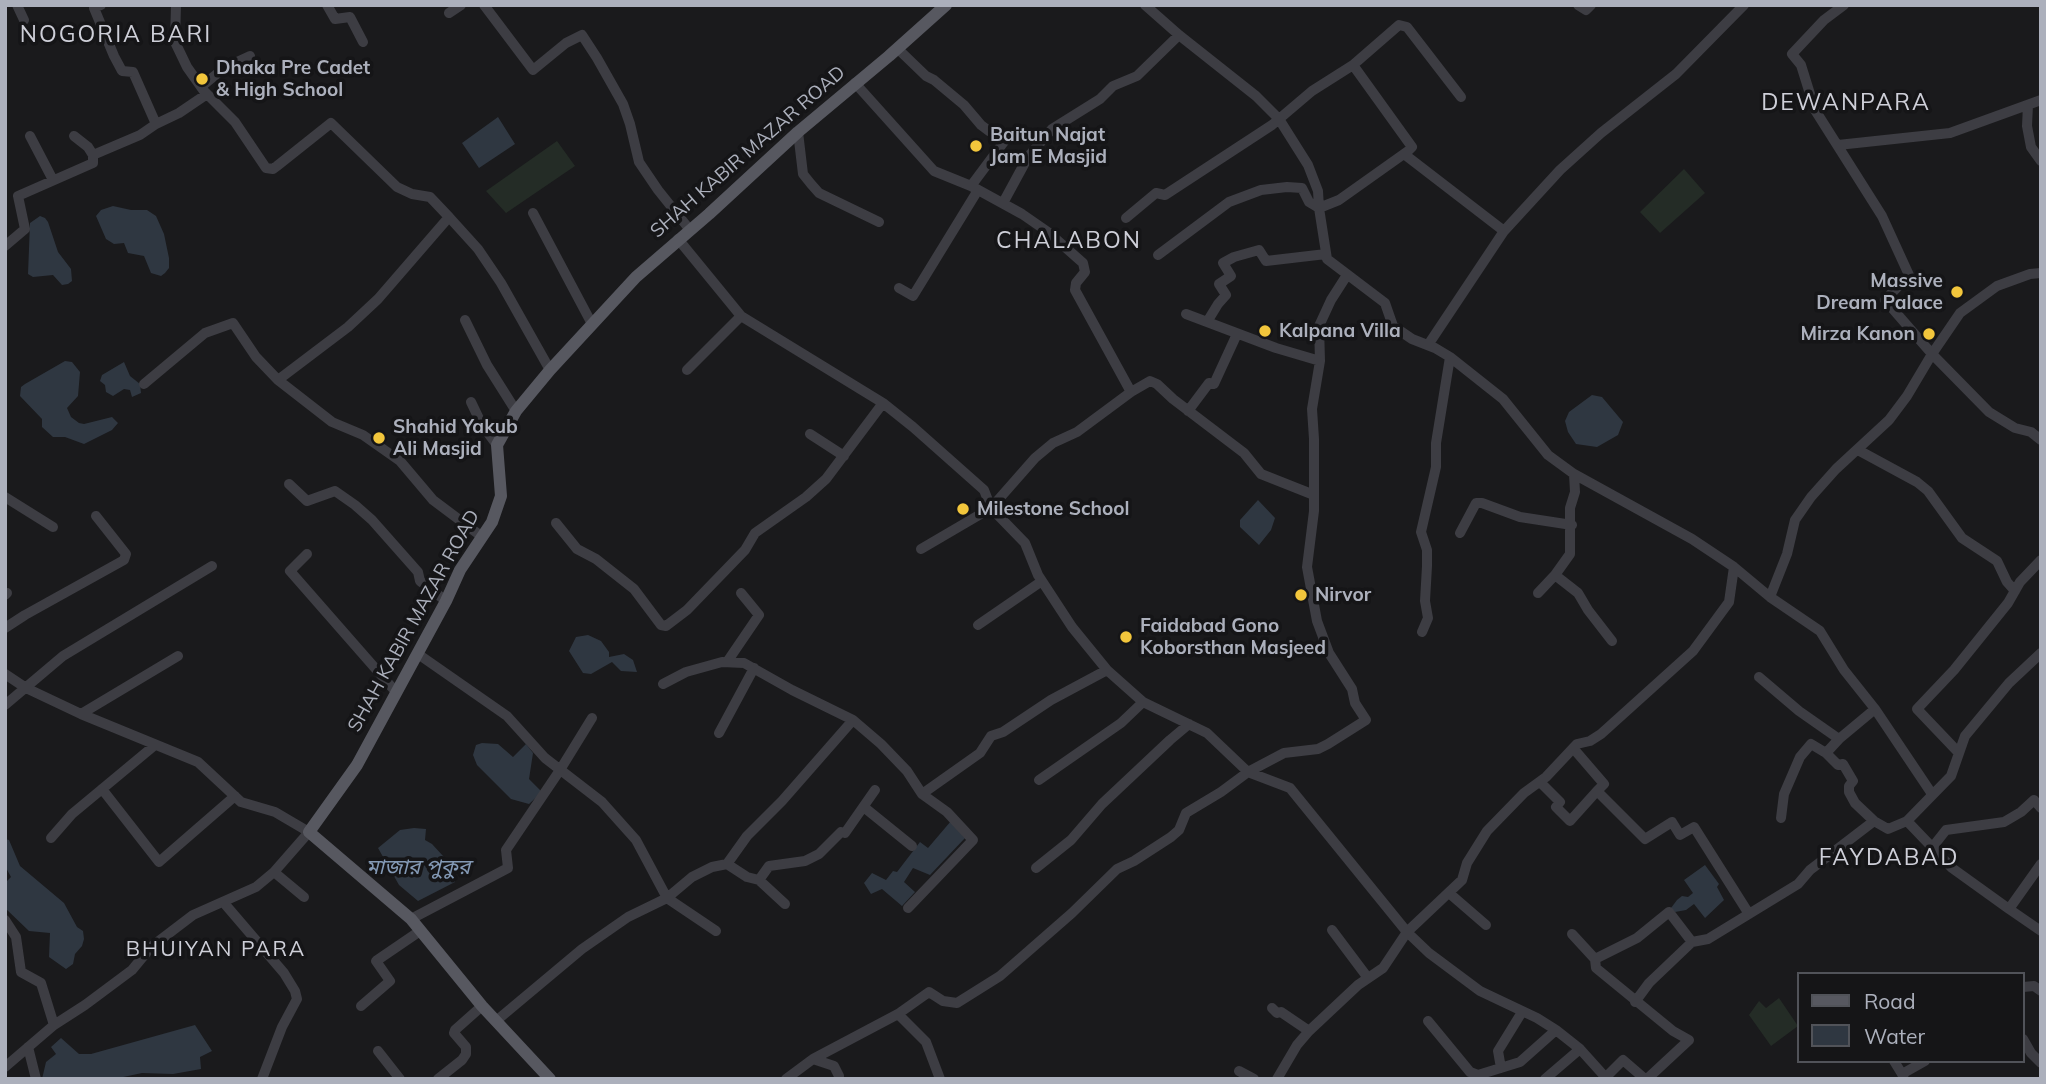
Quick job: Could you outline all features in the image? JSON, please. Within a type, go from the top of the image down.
[{"type":"main road","name":"SHAH KABIR MAZAR ROAD","points":[[309,832],[357,765],[460,570],[492,522],[500,496],[497,445],[516,411],[636,277],[798,132],[898,49],[946,5]]},
{"type":"main road","points":[[309,832],[411,919],[482,1006],[550,1079]]},
{"type":"street","points":[[17,5],[24,20]]},
{"type":"street","points":[[101,5],[94,8],[114,56],[122,71],[133,72],[156,124]]},
{"type":"street","points":[[176,5],[175,42],[187,67],[204,90],[235,122],[266,168],[273,169],[331,123],[397,187],[412,194],[430,197],[478,249],[501,283],[550,370]]},
{"type":"street","points":[[327,5],[335,19],[350,17],[363,42]]},
{"type":"street","points":[[449,13],[461,5]]},
{"type":"street","points":[[484,5],[533,71],[566,43],[582,35],[623,104],[639,162],[690,230]]},
{"type":"street","points":[[1145,5],[1256,96],[1279,119],[1308,165],[1318,191],[1327,259],[1385,303],[1393,326],[1412,339],[1450,357],[1503,399],[1548,455],[1574,474],[1692,539],[1820,631],[1844,670],[1875,709],[1932,794]]},
{"type":"street","points":[[1578,5],[1586,10],[1591,5]]},
{"type":"street","points":[[1427,345],[1504,231],[1560,170],[1601,133],[1676,74],[1744,5]]},
{"type":"street","points":[[1844,5],[1830,10],[1792,54],[1801,65],[1815,110],[1882,216],[1909,275],[1885,300],[1932,354],[1989,412],[2015,428],[2031,432],[2041,440]]},
{"type":"street","points":[[1126,218],[1156,193],[1165,195],[1279,119],[1312,91],[1353,65],[1399,25],[1403,25],[1461,97]]},
{"type":"street","points":[[1003,203],[1028,157],[1052,129],[1113,86],[1137,76],[1179,35]]},
{"type":"street","points":[[898,49],[926,76],[964,105],[981,125],[989,131],[1004,134],[1006,139],[974,188],[913,296],[899,288]]},
{"type":"street","points":[[93,155],[140,135],[179,113],[224,68],[250,55]]},
{"type":"street","points":[[1319,208],[1339,200],[1412,146],[1353,65]]},
{"type":"street","points":[[855,83],[933,171],[1003,203],[1041,227],[1083,263],[1085,272],[1076,283],[1075,290],[1131,392]]},
{"type":"street","points":[[1838,145],[1950,133],[2041,100]]},
{"type":"street","points":[[2028,105],[2027,126],[2031,147],[2041,161]]},
{"type":"street","points":[[798,132],[803,174],[819,193],[879,222]]},
{"type":"street","points":[[30,136],[53,180]]},
{"type":"street","points":[[5,246],[25,229],[18,197],[93,163],[93,155],[88,147],[74,136]]},
{"type":"street","points":[[1404,154],[1504,231]]},
{"type":"street","points":[[1158,255],[1229,202],[1261,190],[1302,188],[1309,202],[1319,208]]},
{"type":"street","points":[[533,213],[592,324]]},
{"type":"street","points":[[278,380],[348,327],[377,299],[449,217]]},
{"type":"street","points":[[678,239],[741,316],[883,403],[984,490],[991,508],[1026,543],[1042,580],[1072,627],[1107,670],[1143,702],[1208,733],[1248,772],[1290,788],[1407,932],[1429,953],[1480,991],[1556,1030],[1580,1049],[1606,1078],[1623,1060],[1646,1079],[1689,1040],[1634,1002],[1596,968],[1595,959],[1572,934]]},
{"type":"street","points":[[1207,322],[1226,295],[1219,284],[1231,276],[1223,263],[1259,250],[1266,261],[1326,254]]},
{"type":"street","points":[[1770,597],[1787,554],[1795,520],[1836,469],[1889,420],[1908,397],[1932,354],[1960,313],[1997,286],[2030,274],[2041,273]]},
{"type":"street","points":[[786,1079],[813,1059],[898,1014],[929,992],[943,1001],[957,1003],[1000,976],[1072,913],[1117,869],[1171,837],[1178,830],[1186,813],[1248,772],[1284,754],[1318,749],[1366,720],[1356,703],[1352,689],[1329,653],[1317,621],[1307,567],[1314,495],[1312,409],[1320,361],[1319,326],[1347,275]]},
{"type":"street","points":[[1186,314],[1320,361]]},
{"type":"street","points":[[687,370],[741,316]]},
{"type":"street","points":[[465,320],[486,365],[516,411]]},
{"type":"street","points":[[144,384],[205,332],[233,323],[256,357],[278,380],[332,422],[363,435],[400,461],[433,500],[481,536]]},
{"type":"street","points":[[1188,411],[1209,383],[1214,384],[1237,334]]},
{"type":"street","points":[[1422,632],[1428,618],[1425,601],[1427,550],[1421,532],[1436,467],[1436,443],[1450,357]]},
{"type":"street","points":[[920,549],[991,508],[1053,443],[1077,432],[1150,381],[1244,453],[1261,474],[1314,495]]},
{"type":"street","points":[[471,402],[482,425],[497,445]]},
{"type":"street","points":[[556,523],[577,549],[596,559],[634,589],[661,625],[666,626],[687,610],[745,550],[755,533],[826,480],[883,403]]},
{"type":"street","points":[[810,434],[844,456]]},
{"type":"street","points":[[1858,450],[1917,482],[1928,491],[1955,531],[1997,561],[2007,582],[2015,591]]},
{"type":"street","points":[[1538,593],[1570,554],[1570,508],[1575,492],[1574,474]]},
{"type":"street","points":[[289,484],[307,501],[335,491],[355,505],[372,520],[418,572],[420,581],[446,601]]},
{"type":"street","points":[[5,497],[53,527]]},
{"type":"street","points":[[1460,533],[1476,503],[1482,502],[1520,517],[1572,525]]},
{"type":"street","points":[[5,628],[124,560],[126,554],[96,516]]},
{"type":"street","points":[[307,554],[290,572],[396,692]]},
{"type":"street","points":[[1958,752],[1917,709],[1954,670],[2020,582],[2041,560]]},
{"type":"street","points":[[5,705],[72,650],[212,566]]},
{"type":"street","points":[[1277,1079],[1308,1031],[1357,985],[1383,968],[1407,932],[1462,880],[1466,863],[1487,831],[1524,793],[1540,782],[1577,744],[1590,741],[1601,734],[1693,652],[1729,602],[1734,567]]},
{"type":"street","points":[[1555,575],[1578,593],[1612,641]]},
{"type":"street","points":[[978,625],[1042,580]]},
{"type":"street","points":[[727,662],[759,615],[741,593]]},
{"type":"street","points":[[1781,818],[1784,794],[1800,757],[1811,744],[1826,753],[1838,765],[1843,764],[1853,781],[1849,792],[1855,803],[1874,821],[1888,829],[1907,821],[1951,776],[1965,736],[2008,683],[2041,653]]},
{"type":"street","points":[[418,654],[507,716],[545,758],[602,802],[621,821],[648,859],[667,898],[716,931]]},
{"type":"street","points":[[81,714],[178,656]]},
{"type":"street","points":[[663,684],[685,672],[727,662],[744,663],[853,720],[898,762],[922,794],[947,812],[973,840],[908,908]]},
{"type":"street","points":[[719,733],[754,668]]},
{"type":"street","points":[[922,794],[980,753],[992,736],[1107,670]]},
{"type":"street","points":[[5,674],[26,688],[81,714],[198,762],[242,802],[275,812],[309,832]]},
{"type":"street","points":[[1759,677],[1799,711],[1839,739]]},
{"type":"street","points":[[1039,780],[1121,723],[1143,702]]},
{"type":"street","points":[[1826,753],[1875,709]]},
{"type":"street","points":[[411,919],[508,868],[506,850],[592,718]]},
{"type":"street","points":[[496,1021],[582,949],[628,917],[667,898],[692,877],[712,867],[727,864],[747,836],[782,802],[853,720]]},
{"type":"street","points":[[1036,868],[1071,839],[1102,804],[1189,724]]},
{"type":"street","points":[[51,838],[72,814],[155,745]]},
{"type":"street","points":[[1540,782],[1560,802],[1556,807],[1570,821],[1604,784],[1573,748]]},
{"type":"street","points":[[102,789],[159,862],[234,796]]},
{"type":"street","points":[[759,880],[769,866],[814,858],[841,832],[845,833],[875,790]]},
{"type":"street","points":[[1597,791],[1645,839],[1672,822],[1681,835],[1693,827],[1749,914]]},
{"type":"street","points":[[1931,849],[1946,830],[2004,822],[2034,800],[2041,808]]},
{"type":"street","points":[[865,807],[912,846]]},
{"type":"street","points":[[1634,1002],[1648,983],[1692,942],[1708,939],[1798,884],[1810,870],[1874,821]]},
{"type":"street","points":[[1907,821],[1952,868],[2041,931]]},
{"type":"street","name":"SHAH KABIR MAZAR ROAD","points":[[5,1067],[54,1025],[132,970],[151,947],[193,915],[256,887],[274,872],[309,832]]},
{"type":"street","points":[[727,864],[747,877],[759,880],[785,904]]},
{"type":"street","points":[[2009,909],[2041,864]]},
{"type":"street","points":[[274,872],[304,897]]},
{"type":"street","points":[[1449,893],[1486,925]]},
{"type":"street","points":[[224,903],[284,972],[297,999],[282,1027],[262,1079]]},
{"type":"street","points":[[1595,959],[1637,938],[1669,912],[1692,942]]},
{"type":"street","points":[[5,920],[16,937],[22,972],[41,983],[54,1025]]},
{"type":"street","points":[[1332,930],[1368,978]]},
{"type":"street","points":[[361,1006],[390,981],[376,961],[420,931]]},
{"type":"street","points":[[2025,987],[2034,986],[2041,991]]},
{"type":"street","points":[[438,1079],[466,1054],[466,1047],[454,1033],[455,1030],[482,1006]]},
{"type":"street","points":[[1272,1008],[1308,1031]]},
{"type":"street","points":[[1501,1068],[1498,1051],[1522,1012]]},
{"type":"street","points":[[898,1014],[926,1042],[940,1079]]},
{"type":"street","points":[[1428,1021],[1476,1077],[1520,1062],[1556,1030]]},
{"type":"street","points":[[2025,1042],[2041,1063]]},
{"type":"street","points":[[28,1047],[36,1079]]},
{"type":"street","points":[[1545,1079],[1580,1049]]},
{"type":"street","points":[[378,1051],[400,1079]]},
{"type":"street","points":[[813,1059],[834,1066],[839,1076]]},
{"type":"street","points":[[1903,1076],[1922,1063]]},
{"type":"street","points":[[1239,1070],[1254,1079]]},
{"type":"shaded area","points":[[557,141],[575,166],[506,213],[486,191]]},
{"type":"shaded area","points":[[1684,169],[1705,193],[1660,233],[1640,212]]},
{"type":"shaded area","points":[[1779,998],[1798,1026],[1771,1046],[1749,1015],[1759,1001],[1766,1008]]},
{"type":"water","points":[[498,117],[515,144],[479,168],[462,143]]},
{"type":"water","points":[[113,206],[147,210],[156,216],[164,234],[169,258],[169,268],[161,276],[151,273],[144,256],[128,253],[124,243],[114,244],[106,239],[96,216],[101,210]]},
{"type":"water","points":[[40,216],[48,222],[58,252],[71,269],[72,281],[68,284],[62,285],[53,275],[33,277],[28,274],[30,223]]},
{"type":"water","points":[[65,361],[72,362],[80,372],[78,396],[67,408],[71,417],[84,424],[112,417],[118,423],[112,430],[84,444],[65,437],[53,437],[42,427],[42,419],[20,396],[21,387]]},
{"type":"water","points":[[124,362],[130,376],[140,384],[141,393],[132,397],[130,390],[124,389],[113,396],[106,392],[105,385],[100,381],[102,375]]},
{"type":"water","points":[[1592,395],[1602,397],[1623,422],[1618,435],[1597,447],[1576,444],[1565,421],[1569,412]]},
{"type":"water","points":[[1258,500],[1275,518],[1271,530],[1259,545],[1240,527],[1240,520]]},
{"type":"water","points":[[588,635],[601,641],[609,652],[609,657],[624,654],[633,660],[637,672],[621,671],[612,662],[591,674],[583,673],[569,651],[576,637]]},
{"type":"water","points":[[498,744],[513,757],[526,744],[533,753],[529,779],[542,792],[529,804],[511,799],[477,765],[473,755],[476,745]]},
{"type":"water","points":[[951,821],[965,838],[930,875],[913,868],[904,882],[915,892],[902,906],[882,889],[871,894],[864,883],[872,873],[886,880],[893,871],[897,872],[920,842],[928,848]]},
{"type":"water","name":"মাজার পুকুর","points":[[426,829],[425,840],[455,869],[455,882],[418,901],[399,885],[378,848],[400,830]]},
{"type":"water","points":[[5,839],[9,840],[20,866],[64,903],[77,927],[83,931],[82,946],[75,954],[73,964],[66,969],[49,957],[50,933],[29,931],[5,908],[5,883],[11,877],[5,866]]},
{"type":"water","points":[[1705,865],[1719,884],[1717,887],[1724,900],[1705,918],[1694,904],[1686,910],[1675,912],[1671,908],[1677,900],[1693,893],[1684,880]]},
{"type":"water","points":[[195,1025],[212,1051],[200,1057],[201,1069],[173,1074],[142,1073],[114,1079],[42,1079],[46,1062],[56,1054],[51,1047],[61,1038],[79,1054],[91,1054]]},
{"type":"place","name":"Dhaka Pre Cadet & High School","points":[[202,79]]},
{"type":"place","name":"Baitun Najat Jam E Masjid","points":[[976,146]]},
{"type":"place","name":"Massive Dream Palace","points":[[1957,292]]},
{"type":"place","name":"Kalpana Villa","points":[[1265,331]]},
{"type":"place","name":"Mirza Kanon","points":[[1929,334]]},
{"type":"place","name":"Shahid Yakub Ali Masjid","points":[[379,438]]},
{"type":"place","name":"Milestone School","points":[[963,509]]},
{"type":"place","name":"Nirvor","points":[[1301,595]]},
{"type":"place","name":"Faidabad Gono Koborsthan Masjeed","points":[[1126,637]]},
{"type":"district","name":"NOGORIA BARI","points":[[116,35]]},
{"type":"district","name":"DEWANPARA","points":[[1846,103]]},
{"type":"district","name":"CHALABON","points":[[1069,241]]},
{"type":"district","name":"FAYDABAD","points":[[1889,858]]},
{"type":"district","name":"BHUIYAN PARA","points":[[216,950]]}]
